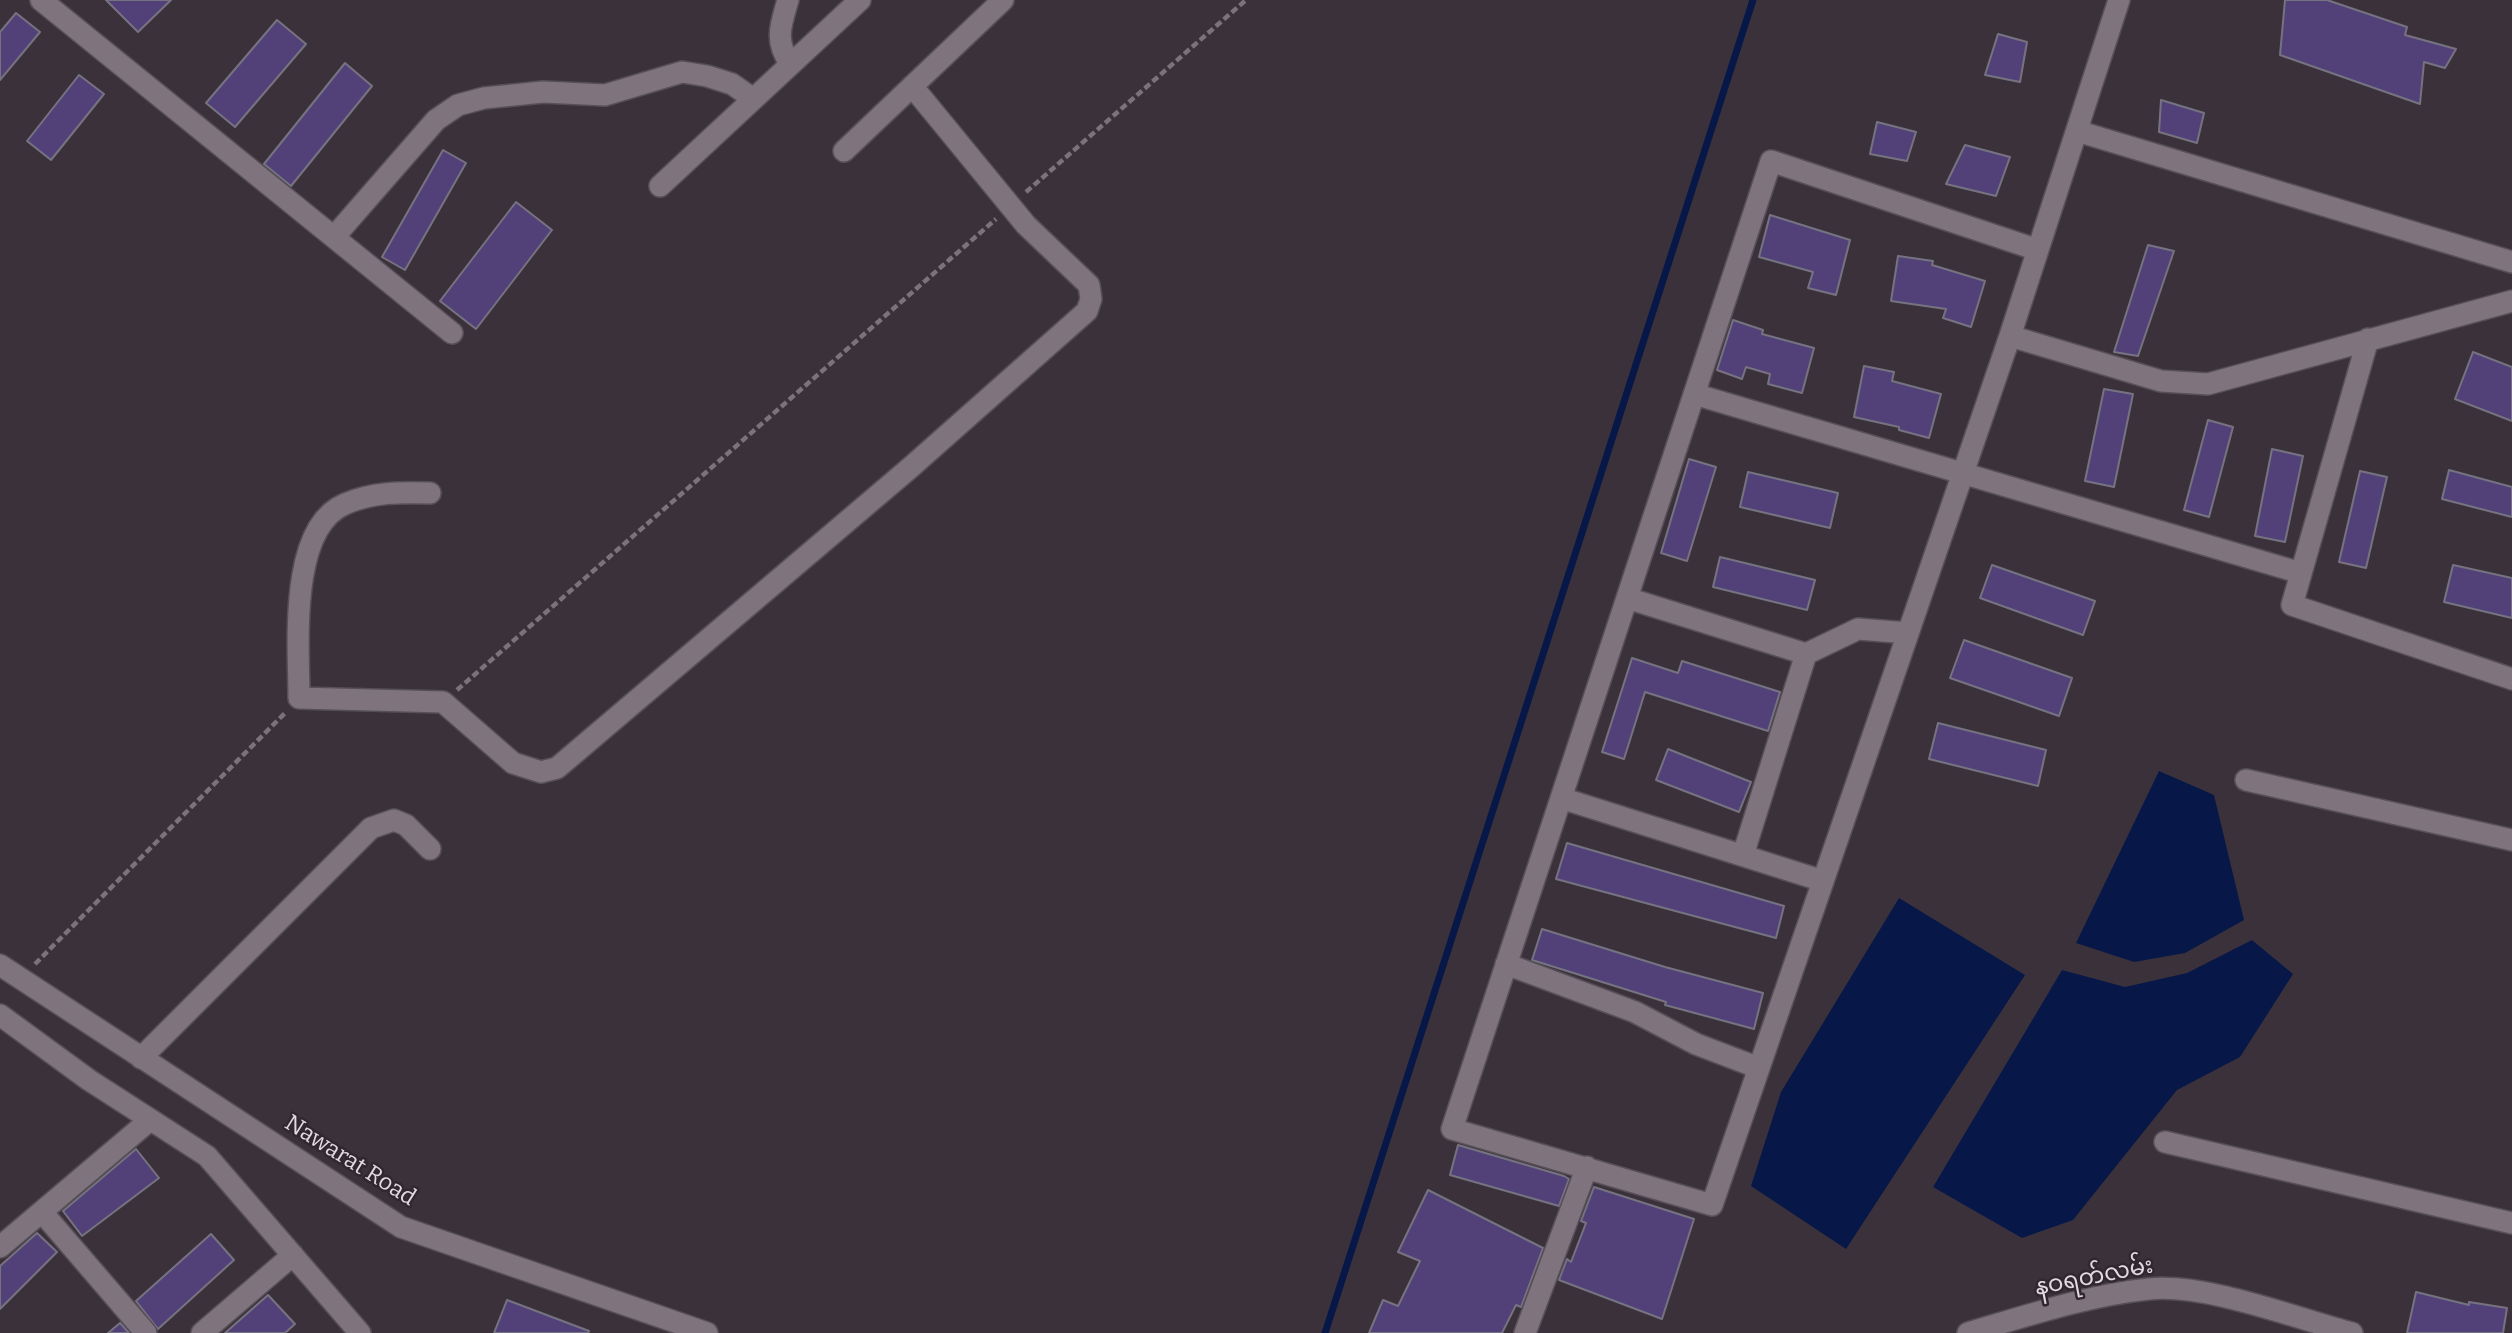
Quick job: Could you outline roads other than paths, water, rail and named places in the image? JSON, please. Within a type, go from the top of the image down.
[{"type":"street","points":[[41,0],[452,333]]},
{"type":"street","points":[[788,0],[779,40],[781,50],[790,63]]},
{"type":"street","points":[[660,186],[860,0]]},
{"type":"street","points":[[844,150],[1003,0]]},
{"type":"street","points":[[2038,250],[1771,161],[1452,1129],[1712,1205],[2010,336],[2077,131],[2119,0]]},
{"type":"street","points":[[334,237],[436,120],[458,105],[484,98],[543,92],[606,94],[682,72],[707,75],[732,85],[752,98]]},
{"type":"street","points":[[430,493],[369,496],[343,504],[325,518],[312,541],[302,580],[299,698],[443,702],[513,763],[541,772],[557,768],[932,449],[1087,312],[1091,299],[1089,285],[1010,206],[912,86]]},
{"type":"street","points":[[2077,131],[2512,262]]},
{"type":"street","points":[[2010,336],[2161,381],[2208,384],[2512,302]]},
{"type":"street","points":[[2368,339],[2292,605],[2512,679]]},
{"type":"street","points":[[1694,394],[2301,573]]},
{"type":"street","points":[[1627,598],[1806,654],[1858,629],[1908,633]]},
{"type":"street","points":[[1743,855],[1806,654]]},
{"type":"street","points":[[2246,780],[2512,839]]},
{"type":"street","points":[[1561,798],[1823,881]]},
{"type":"street","points":[[141,1058],[371,828],[394,820],[406,825],[429,849]]},
{"type":"street","points":[[1506,964],[1635,1012],[1696,1044],[1759,1068]]},
{"type":"street","name":"Nawarat Road","points":[[0,965],[401,1227],[707,1333]]},
{"type":"street","points":[[0,1014],[89,1080],[207,1156],[360,1333]]},
{"type":"street","points":[[0,1247],[150,1120]]},
{"type":"street","points":[[2165,1142],[2512,1223]]},
{"type":"street","points":[[1525,1333],[1587,1167]]},
{"type":"street","points":[[42,1212],[146,1333]]},
{"type":"street","points":[[202,1333],[293,1255]]},
{"type":"street","name":"နဝရတ်လမ်း","points":[[1968,1333],[2151,1288],[2208,1294],[2316,1328],[2352,1333]]},
{"type":"water","points":[[2159,771],[2214,795],[2244,920],[2185,953],[2134,962],[2076,943]]},
{"type":"water","points":[[1899,898],[2025,975],[1846,1249],[1751,1186],[1781,1092]]},
{"type":"water","points":[[2252,940],[2293,974],[2240,1057],[2177,1090],[2073,1220],[2022,1238],[1933,1187],[2062,970],[2125,987],[2187,973]]},
{"type":"waterway","points":[[1325,1333],[1753,0]]}]
